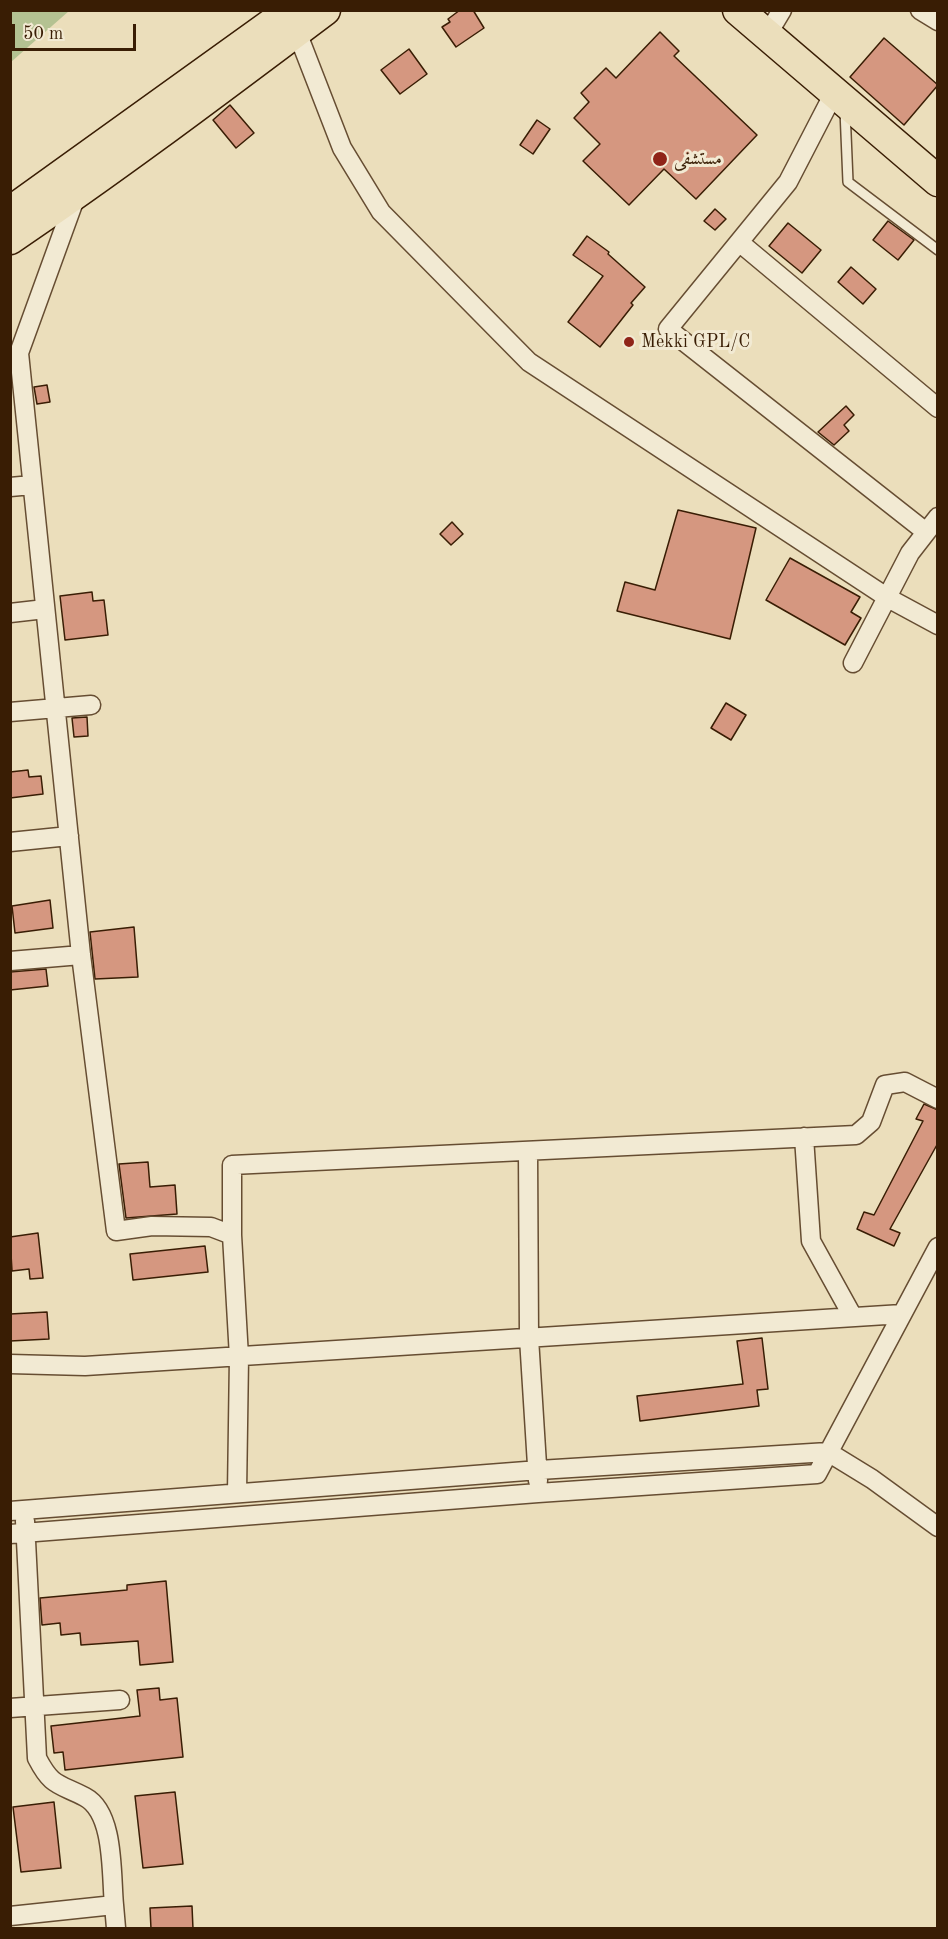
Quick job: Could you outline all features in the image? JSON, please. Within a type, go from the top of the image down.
[{"type":"main road","points":[[10,212],[291,19],[325,10]]},
{"type":"main road","points":[[738,10],[774,23],[840,97],[938,181]]},
{"type":"main road","points":[[10,239],[76,194],[291,19]]},
{"type":"street","points":[[920,10],[938,21]]},
{"type":"street","points":[[291,19],[342,148],[381,212],[529,362],[888,598],[938,626]]},
{"type":"street","points":[[840,97],[788,182],[668,329],[926,532]]},
{"type":"street","points":[[76,194],[15,353],[32,485],[81,955],[116,1231],[152,1226],[211,1227],[232,1235]]},
{"type":"street","points":[[739,242],[938,408]]},
{"type":"street","points":[[10,487],[32,485]]},
{"type":"street","points":[[853,663],[910,553],[938,517]]},
{"type":"street","points":[[10,613],[45,609]]},
{"type":"street","points":[[10,712],[91,705]]},
{"type":"street","points":[[10,842],[69,836]]},
{"type":"street","points":[[10,961],[81,955]]},
{"type":"street","points":[[237,1493],[239,1357],[232,1235],[232,1165],[856,1135],[871,1122],[885,1085],[905,1082],[938,1099]]},
{"type":"street","points":[[804,1137],[811,1241],[853,1317]]},
{"type":"street","points":[[528,1150],[528,1338],[539,1470],[538,1493]]},
{"type":"street","points":[[18,1533],[817,1474],[937,1248]]},
{"type":"street","points":[[10,1364],[85,1366],[902,1314]]},
{"type":"street","points":[[116,1929],[107,1828],[100,1811],[87,1798],[68,1791],[47,1777],[38,1758],[17,1510],[539,1470],[828,1452],[872,1479],[938,1527]]},
{"type":"street","points":[[10,1708],[35,1708],[120,1700]]},
{"type":"street","points":[[10,1916],[114,1905]]},
{"type":"lane","points":[[840,97],[848,182],[938,250]]},
{"type":"green space","points":[[11,10],[69,10],[69,11],[11,62]]},
{"type":"building","points":[[460,10],[473,10],[484,28],[456,47],[442,27],[450,22],[448,19]]},
{"type":"building","points":[[660,32],[679,51],[674,56],[757,135],[696,199],[664,169],[629,205],[583,161],[600,144],[574,118],[589,102],[581,93],[606,68],[616,78]]},
{"type":"building","points":[[884,38],[938,85],[904,125],[850,77]]},
{"type":"building","points":[[409,49],[427,74],[400,94],[381,70]]},
{"type":"building","points":[[230,105],[254,133],[236,148],[213,120]]},
{"type":"building","points":[[537,120],[550,129],[533,154],[520,145]]},
{"type":"building","points":[[715,209],[726,219],[715,230],[704,221]]},
{"type":"building","points":[[888,221],[914,240],[898,260],[873,240]]},
{"type":"building","points":[[788,223],[821,250],[802,273],[769,246]]},
{"type":"building","points":[[587,236],[609,252],[608,254],[645,287],[600,347],[568,322],[603,276],[573,255]]},
{"type":"building","points":[[851,267],[876,289],[863,304],[838,282]]},
{"type":"building","points":[[47,385],[50,402],[37,404],[34,387]]},
{"type":"building","points":[[846,406],[854,415],[844,425],[849,431],[834,445],[818,432]]},
{"type":"building","points":[[678,510],[756,528],[730,639],[617,611],[625,582],[655,590]]},
{"type":"building","points":[[452,522],[463,534],[451,545],[440,534]]},
{"type":"building","points":[[790,558],[860,597],[851,612],[861,618],[845,645],[766,600]]},
{"type":"building","points":[[92,592],[93,601],[104,600],[108,635],[65,640],[60,596]]},
{"type":"building","points":[[726,703],[746,715],[731,740],[711,728]]},
{"type":"building","points":[[87,717],[88,736],[74,737],[72,718]]},
{"type":"building","points":[[28,770],[29,777],[41,776],[43,794],[10,798],[10,772]]},
{"type":"building","points":[[50,900],[53,928],[15,933],[12,906]]},
{"type":"building","points":[[134,927],[138,977],[95,979],[90,932]]},
{"type":"building","points":[[46,969],[48,986],[10,990],[10,972]]},
{"type":"building","points":[[924,1104],[938,1110],[938,1143],[890,1229],[900,1233],[894,1246],[857,1229],[864,1212],[874,1215],[923,1121],[916,1119]]},
{"type":"building","points":[[148,1162],[150,1187],[175,1185],[177,1214],[126,1218],[119,1164]]},
{"type":"building","points":[[38,1233],[43,1278],[30,1279],[29,1269],[12,1271],[10,1237]]},
{"type":"building","points":[[205,1246],[208,1272],[133,1280],[130,1254]]},
{"type":"building","points":[[47,1312],[49,1339],[10,1341],[10,1314]]},
{"type":"building","points":[[762,1338],[768,1389],[757,1390],[759,1406],[640,1421],[637,1396],[743,1384],[737,1341]]},
{"type":"building","points":[[166,1581],[173,1662],[140,1665],[138,1641],[81,1645],[80,1633],[61,1635],[60,1623],[42,1625],[40,1598],[127,1590],[127,1585]]},
{"type":"building","points":[[159,1688],[160,1700],[177,1698],[183,1757],[65,1770],[63,1752],[54,1753],[51,1726],[140,1716],[137,1690]]},
{"type":"building","points":[[175,1792],[183,1864],[143,1868],[135,1796]]},
{"type":"building","points":[[54,1802],[61,1868],[21,1872],[13,1807]]},
{"type":"building","points":[[192,1906],[193,1929],[151,1929],[150,1908]]},
{"type":"place","name":"مستشفى","points":[[660,159]]},
{"type":"place","name":"Mekki GPL/C","points":[[629,342]]}]
